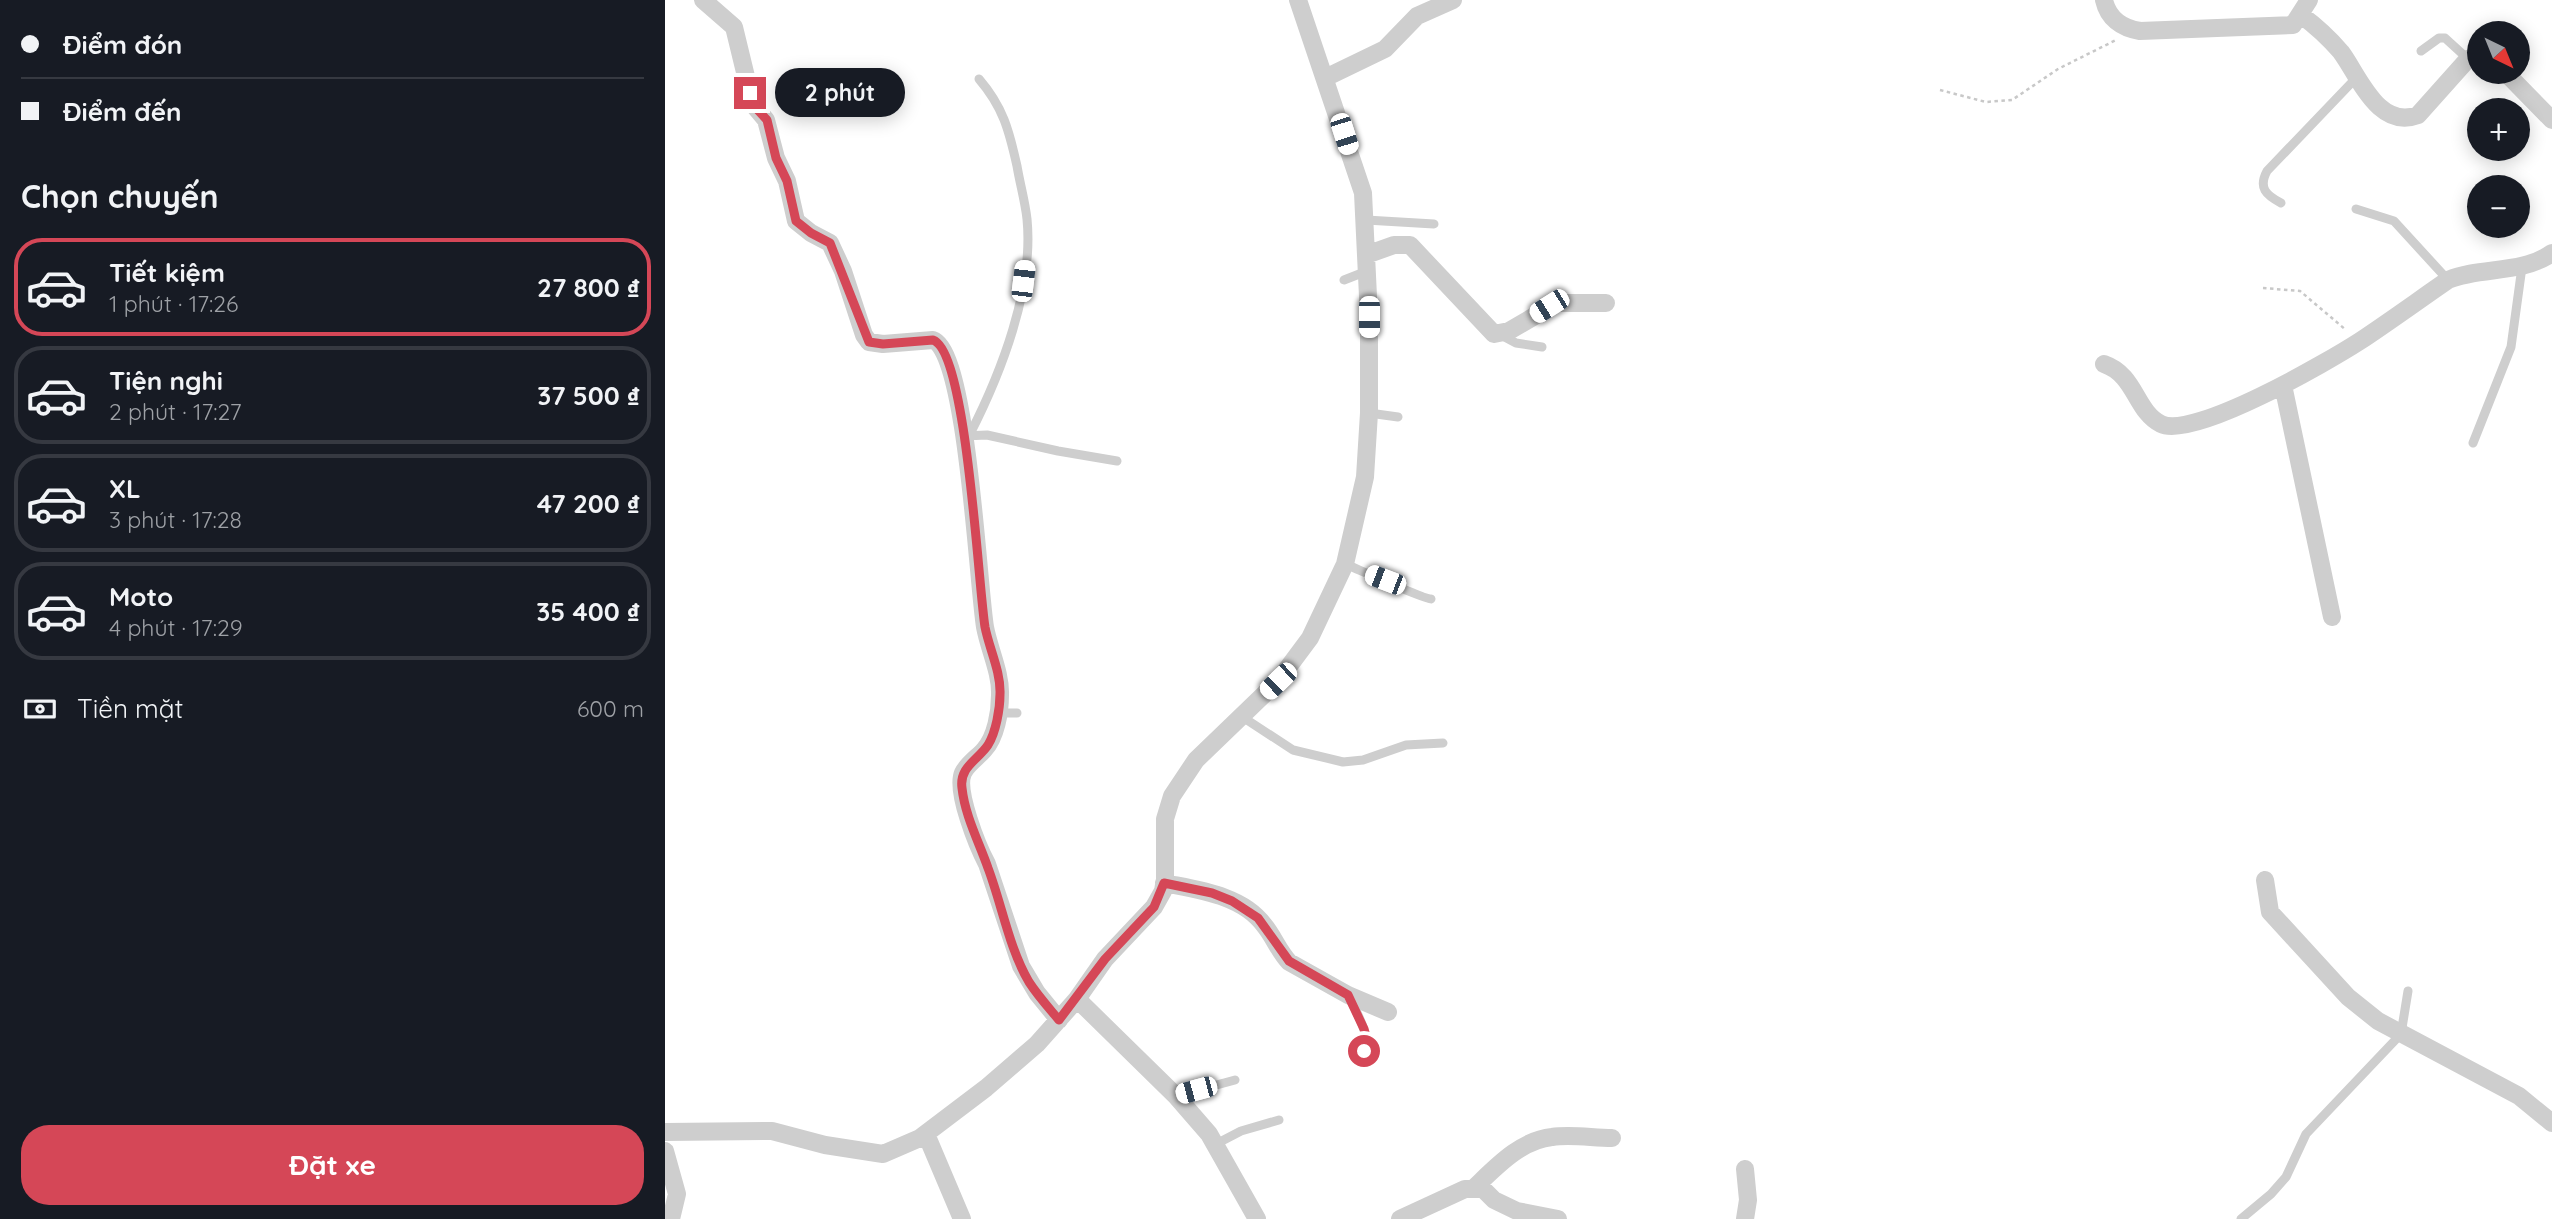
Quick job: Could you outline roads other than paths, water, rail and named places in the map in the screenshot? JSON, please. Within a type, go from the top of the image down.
[{"type":"street","points":[[703,0],[734,27],[750,93],[756,108],[767,120],[776,158],[787,181],[796,221],[830,243],[843,271],[864,335],[875,344],[924,339],[938,342],[944,350],[960,401],[966,435],[985,630],[1000,688],[998,713],[991,741],[963,773],[962,789],[979,850],[987,864],[1021,966],[1037,993],[1059,1020]]},
{"type":"street","points":[[665,1132],[772,1131],[825,1145],[878,1154],[893,1152],[926,1134],[1012,1068],[1059,1020],[1105,959],[1154,907],[1164,883],[1165,819],[1172,796],[1196,760],[1294,662],[1310,638],[1345,564],[1366,477],[1369,413],[1366,220],[1363,193],[1298,0]]},
{"type":"street","points":[[1325,78],[1385,49],[1417,16],[1453,0]]},
{"type":"street","points":[[2104,0],[2106,11],[2114,20],[2130,29],[2293,25],[2305,8],[2378,105],[2388,112],[2409,119],[2424,110],[2467,64]]},
{"type":"street","points":[[2517,84],[2552,120]]},
{"type":"street","points":[[1366,263],[1394,245],[1410,245],[1487,330],[1499,334],[1557,303],[1606,303]]},
{"type":"street","points":[[2104,364],[2123,373],[2148,412],[2160,424],[2172,427],[2199,422],[2258,398],[2359,342],[2448,280],[2522,267],[2552,253]]},
{"type":"street","points":[[2283,384],[2332,617]]},
{"type":"street","points":[[2265,880],[2268,908],[2348,997],[2378,1021],[2519,1096],[2552,1123]]},
{"type":"street","points":[[1164,883],[1212,893],[1239,905],[1265,925],[1281,954],[1289,961],[1348,995],[1388,1012]]},
{"type":"street","points":[[1077,999],[1176,1096],[1216,1144],[1257,1219]]},
{"type":"street","points":[[926,1134],[962,1219]]},
{"type":"street","points":[[1475,1187],[1520,1149],[1533,1142],[1552,1136],[1612,1138]]},
{"type":"street","points":[[665,1151],[677,1194],[671,1219]]},
{"type":"street","points":[[1745,1169],[1748,1200],[1745,1219]]},
{"type":"street","points":[[1400,1219],[1475,1187],[1483,1189],[1494,1200],[1517,1211],[1558,1219]]},
{"type":"lane","points":[[2421,51],[2439,38],[2445,38],[2467,52]]},
{"type":"lane","points":[[2281,203],[2263,189],[2262,181],[2267,171],[2357,78]]},
{"type":"lane","points":[[979,79],[998,102],[1013,150],[1027,219],[1027,248],[1012,327],[996,383],[966,435],[987,435],[1117,461]]},
{"type":"lane","points":[[2356,209],[2394,220],[2448,280]]},
{"type":"lane","points":[[1366,220],[1434,224]]},
{"type":"lane","points":[[1344,280],[1366,263]]},
{"type":"lane","points":[[2473,443],[2511,347],[2522,267]]},
{"type":"lane","points":[[1499,334],[1516,343],[1542,347]]},
{"type":"lane","points":[[1369,413],[1398,417]]},
{"type":"lane","points":[[1345,564],[1405,587],[1420,598],[1431,599]]},
{"type":"lane","points":[[998,713],[1017,713]]},
{"type":"lane","points":[[1241,716],[1293,750],[1343,762],[1363,760],[1394,747],[1443,744]]},
{"type":"lane","points":[[2241,1219],[2271,1194],[2286,1177],[2306,1134],[2401,1034],[2408,991]]},
{"type":"lane","points":[[1348,995],[1367,1040],[1357,1062]]},
{"type":"lane","points":[[1176,1096],[1235,1080]]},
{"type":"lane","points":[[1216,1144],[1241,1131],[1279,1120]]}]
